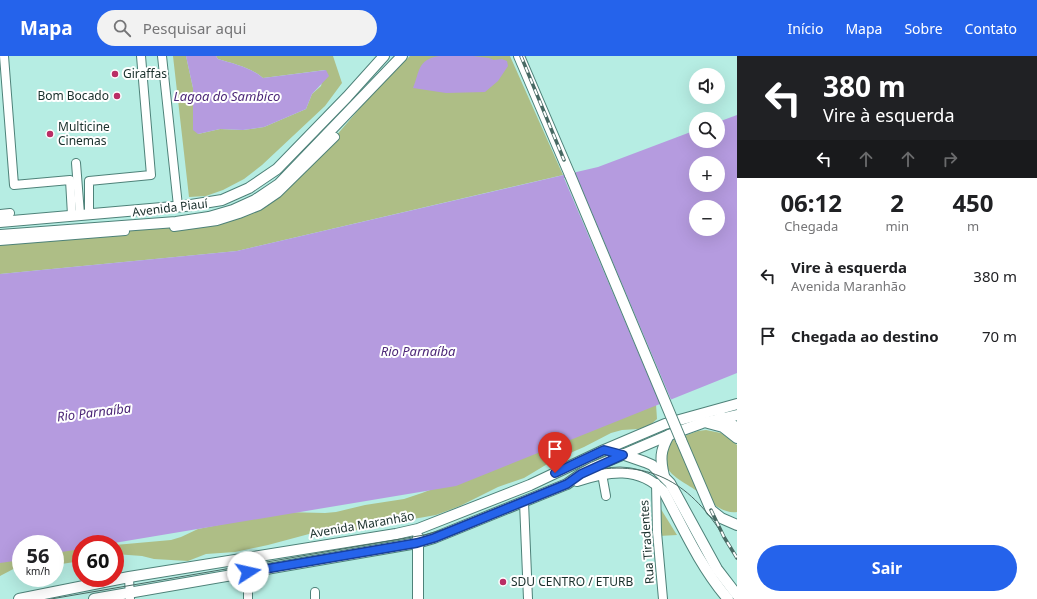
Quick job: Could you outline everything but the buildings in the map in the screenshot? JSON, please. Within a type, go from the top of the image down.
[{"type":"main road","name":"Avenida Piauí","points":[[0,222],[178,206],[222,200],[249,188],[265,178],[282,164],[347,97],[384,56]]},
{"type":"main road","name":"Avenida Piauí","points":[[0,235],[176,222],[209,218],[233,210],[279,184],[402,56]]},
{"type":"main road","points":[[519,56],[711,510],[724,520],[737,525]]},
{"type":"main road","name":"Avenida Maranhão","points":[[21,599],[129,576],[396,534],[418,529],[530,485],[604,450],[665,424],[737,404]]},
{"type":"main road","points":[[704,412],[715,414],[724,418],[737,428]]},
{"type":"main road","points":[[567,484],[581,474],[669,435],[702,423],[737,415]]},
{"type":"main road","points":[[702,423],[709,423],[723,427],[737,438]]},
{"type":"main road","points":[[664,476],[661,452],[669,435]]},
{"type":"main road","points":[[604,450],[652,465],[664,476],[675,491],[717,569],[734,592]]},
{"type":"main road","points":[[94,599],[130,596],[248,572],[417,543],[434,538],[567,484],[602,474],[623,473],[644,476],[656,483],[664,492],[717,586],[734,592]]},
{"type":"main road","points":[[724,520],[737,520]]},
{"type":"main road","points":[[418,529],[418,599]]},
{"type":"street","points":[[4,56],[14,185],[70,180],[81,214]]},
{"type":"street","points":[[81,214],[90,181],[151,175],[141,56]]},
{"type":"street","points":[[162,56],[178,206]]},
{"type":"street","points":[[0,241],[191,225],[217,221],[258,206],[278,193],[335,137]]},
{"type":"street","points":[[76,163],[81,214]]},
{"type":"street","points":[[0,214],[10,213]]},
{"type":"street","points":[[602,474],[606,496]]},
{"type":"street","name":"Rua Tiradentes","points":[[656,483],[657,532],[663,599]]},
{"type":"street","points":[[524,502],[528,599]]},
{"type":"street","points":[[248,558],[248,599]]},
{"type":"street","points":[[129,576],[130,596]]},
{"type":"green space","points":[[173,56],[186,56],[193,88],[193,106],[198,134],[220,129],[243,130],[264,127],[306,109],[312,94],[321,86],[325,70],[263,78],[247,68],[218,59],[216,56],[333,56],[342,83],[325,106],[262,165],[244,179],[223,190],[206,196],[189,197]]},
{"type":"green space","points":[[410,56],[510,56],[563,175],[237,251],[0,274],[0,241],[239,214],[335,137],[384,80]]},
{"type":"green space","points":[[656,404],[657,419],[649,426],[611,433],[554,460],[524,478],[498,487],[460,506],[436,515],[362,528],[352,532],[309,534],[235,552],[206,554],[188,561],[154,559],[142,556],[124,555],[124,544],[171,540],[198,529],[284,512],[336,512],[365,505],[404,499]]},
{"type":"green space","points":[[706,430],[721,433],[737,445],[737,512],[720,509],[673,475],[666,465],[665,458],[673,440],[698,431]]},
{"type":"green space","points":[[659,506],[677,535],[659,536]]},
{"type":"green space","points":[[0,531],[25,535],[12,535],[12,570],[0,576]]},
{"type":"green space","points":[[64,541],[72,543],[72,562],[64,564]]},
{"type":"water","name":"Lagoa do Sambico","points":[[186,56],[216,56],[218,59],[247,68],[263,78],[326,70],[329,76],[312,94],[306,109],[264,127],[243,130],[220,129],[198,134],[193,130],[193,88]]},
{"type":"water","points":[[439,56],[473,56],[494,60],[502,59],[507,61],[508,66],[498,81],[485,92],[446,93],[413,88],[420,67],[423,63]]},
{"type":"water","name":"Rio Parnaíba","points":[[737,115],[737,373],[456,486],[124,541],[124,535],[72,535],[72,550],[64,552],[64,535],[12,535],[12,561],[0,563],[0,274],[237,251],[598,167],[689,133],[689,148],[725,148],[725,119]]},
{"type":"pier","points":[[575,173],[672,402],[661,406],[564,178]]},
{"type":"tram line","points":[[51,599],[424,535],[445,529],[589,471],[612,468],[632,469],[651,473],[668,480],[684,490],[698,503],[712,519],[724,537]]},
{"type":"railway","points":[[521,56],[564,160]]},
{"type":"railway","points":[[711,510],[724,537],[737,558]]},
{"type":"place","name":"Giraffas","points":[[115,74]]},
{"type":"place","name":"Bom Bocado","points":[[117,96]]},
{"type":"place","name":"Multicine Cinemas","points":[[50,134]]},
{"type":"place","name":"SDU CENTRO / ETURB","points":[[503,582]]},
{"type":"route","points":[[248,572],[417,543],[434,538],[536,498],[567,484],[594,467],[623,455],[604,450],[555,473]]}]
